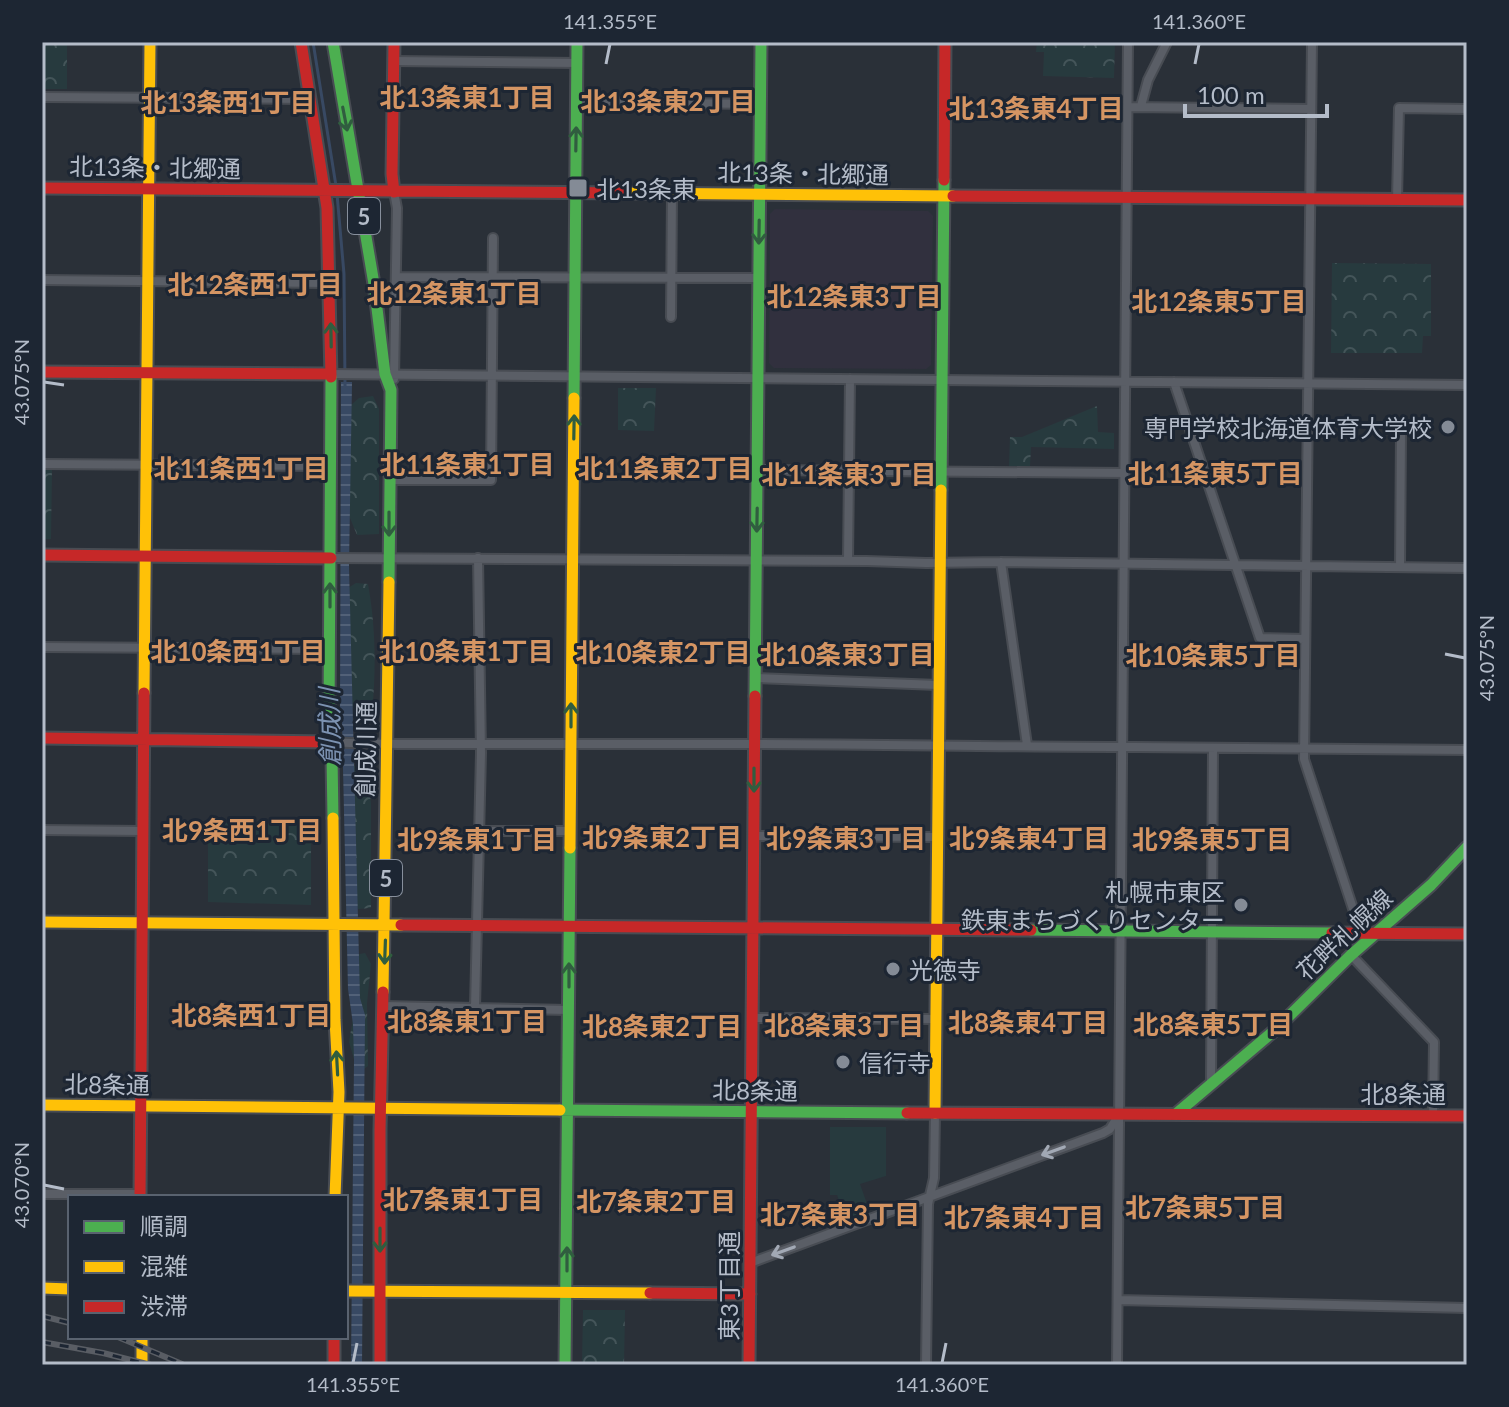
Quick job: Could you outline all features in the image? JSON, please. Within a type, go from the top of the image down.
[{"type":"main road","points":[[140,1195],[150,42]]},
{"type":"main road","name":"創成川通","points":[[301,42],[310,99],[334,191],[329,283],[335,374],[331,466],[335,558],[329,719],[337,742],[344,1107],[335,1195]]},
{"type":"main road","name":"創成川通","points":[[333,42],[391,390],[380,1365]]},
{"type":"main road","points":[[394,42],[394,192]]},
{"type":"main road","points":[[565,1365],[577,42]]},
{"type":"main road","name":"東3丁目通","points":[[749,1365],[761,42]]},
{"type":"main road","points":[[935,1113],[945,42]]},
{"type":"main road","name":"北13条・北郷通","points":[[42,188],[1467,200]]},
{"type":"main road","points":[[42,372],[335,374]]},
{"type":"main road","points":[[42,555],[335,558]]},
{"type":"main road","points":[[42,738],[337,742]]},
{"type":"main road","name":"花畔札幌線","points":[[1176,1114],[1275,1030],[1467,847]]},
{"type":"main road","points":[[1396,915],[1403,934]]},
{"type":"main road","points":[[42,922],[1467,934]]},
{"type":"main road","name":"北8条通","points":[[42,1105],[1467,1116]]},
{"type":"main road","points":[[42,1288],[68,1289]]},
{"type":"main road","points":[[348,1291],[750,1294]]},
{"type":"main road","points":[[142,1339],[142,1365]]},
{"type":"main road","points":[[334,1339],[334,1365]]},
{"type":"street","points":[[1117,1365],[1128,42]]},
{"type":"street","points":[[1141,106],[1148,80],[1167,42]]},
{"type":"street","points":[[1312,42],[1304,759],[1359,927],[1373,934]]},
{"type":"street","points":[[394,61],[577,63]]},
{"type":"street","points":[[42,97],[310,99]]},
{"type":"street","points":[[577,102],[760,104]]},
{"type":"street","points":[[1128,107],[1311,109]]},
{"type":"street","points":[[1397,200],[1399,108],[1467,109]]},
{"type":"street","points":[[390,375],[396,277],[397,208],[394,192]]},
{"type":"street","points":[[671,317],[672,194]]},
{"type":"street","points":[[389,480],[491,480],[493,238]]},
{"type":"street","points":[[396,277],[759,278]]},
{"type":"street","points":[[42,280],[329,283]]},
{"type":"street","points":[[335,374],[1467,385]]},
{"type":"street","points":[[848,561],[850,379]]},
{"type":"street","points":[[1174,382],[1260,638],[1305,639]]},
{"type":"street","points":[[1400,567],[1401,433]]},
{"type":"street","points":[[42,464],[331,466]]},
{"type":"street","points":[[758,470],[1124,473]]},
{"type":"street","points":[[335,558],[1467,568]]},
{"type":"street","points":[[475,1008],[481,753],[478,558]]},
{"type":"street","points":[[1001,562],[1027,745]]},
{"type":"street","points":[[42,647],[330,649]]},
{"type":"street","points":[[755,678],[938,685]]},
{"type":"street","points":[[337,742],[1467,750]]},
{"type":"street","points":[[1211,1082],[1213,749]]},
{"type":"street","points":[[42,830],[143,831]]},
{"type":"street","points":[[478,831],[571,831]]},
{"type":"street","points":[[754,836],[938,837]]},
{"type":"street","points":[[1351,955],[1434,1042],[1433,1115]]},
{"type":"street","points":[[383,1006],[568,1010]]},
{"type":"street","points":[[752,1018],[935,1019]]},
{"type":"street","points":[[926,1365],[928,1204],[934,1178],[935,1113]]},
{"type":"street","points":[[750,1263],[1103,1133],[1110,1129],[1118,1115]]},
{"type":"street","points":[[42,1194],[140,1195]]},
{"type":"street","points":[[1118,1300],[1467,1308]]},
{"type":"shaded area","points":[[775,209],[928,211],[933,216],[931,365],[926,369],[774,368],[769,363],[770,214]]},
{"type":"green space","points":[[42,42],[67,42],[67,89],[42,89]]},
{"type":"green space","points":[[1037,42],[1115,42],[1114,78],[1043,76],[1044,52],[1036,52]]},
{"type":"green space","points":[[1332,263],[1431,264],[1431,336],[1423,336],[1422,353],[1331,353]]},
{"type":"green space","points":[[618,388],[656,388],[654,431],[618,430]]},
{"type":"green space","points":[[373,396],[379,409],[379,534],[357,535],[348,513],[350,406],[359,398]]},
{"type":"green space","points":[[1097,406],[1098,432],[1114,433],[1114,449],[1031,447],[1030,466],[1009,466],[1010,437],[1022,437]]},
{"type":"green space","points":[[42,469],[52,469],[51,539],[42,539]]},
{"type":"green space","points":[[356,583],[368,584],[371,600],[374,649],[372,715],[357,715],[344,692],[348,588]]},
{"type":"green space","points":[[353,766],[366,767],[371,803],[371,908],[358,909],[348,877]]},
{"type":"green space","points":[[311,821],[311,905],[208,902],[208,828],[221,828],[222,823]]},
{"type":"green space","points":[[365,953],[371,964],[367,1003],[368,1066],[358,1073],[349,1042],[355,955]]},
{"type":"green space","points":[[830,1127],[886,1127],[886,1176],[860,1184],[870,1212],[846,1220],[837,1195],[830,1195]]},
{"type":"green space","points":[[583,1310],[625,1310],[624,1365],[582,1365]]},
{"type":"water","points":[[341,382],[352,382],[349,566],[360,998],[365,1015],[362,1365],[351,1365],[354,1060],[348,989],[340,716]]},
{"type":"waterway","name":"創成川","points":[[313,42],[336,186]]},
{"type":"waterway","name":"創成川","points":[[337,194],[344,274],[345,386]]},
{"type":"railway","points":[[42,1316],[68,1322]]},
{"type":"railway","points":[[123,1339],[182,1364]]},
{"type":"railway","points":[[42,1342],[151,1365]]},
{"type":"traffic: fast","points":[[333,42],[374,284],[385,374],[391,390],[389,582]]},
{"type":"traffic: fast","points":[[574,398],[577,42]]},
{"type":"traffic: fast","points":[[755,696],[761,42]]},
{"type":"traffic: fast","points":[[941,490],[944,180]]},
{"type":"traffic: fast","points":[[331,377],[329,719],[333,818]]},
{"type":"traffic: fast","points":[[1176,1114],[1275,1030],[1351,955],[1431,885],[1467,847]]},
{"type":"traffic: fast","points":[[565,1365],[570,848]]},
{"type":"traffic: fast","points":[[1031,930],[1332,933]]},
{"type":"traffic: fast","points":[[560,1110],[907,1113]]},
{"type":"traffic: slow","points":[[144,693],[150,42]]},
{"type":"traffic: slow","points":[[625,193],[953,196]]},
{"type":"traffic: slow","points":[[570,848],[574,398]]},
{"type":"traffic: slow","points":[[935,1113],[941,490]]},
{"type":"traffic: slow","points":[[383,992],[389,582]]},
{"type":"traffic: slow","points":[[333,818],[335,1020],[339,1092],[335,1195]]},
{"type":"traffic: slow","points":[[42,922],[401,925]]},
{"type":"traffic: slow","points":[[42,1105],[560,1110]]},
{"type":"traffic: slow","points":[[42,1288],[68,1289]]},
{"type":"traffic: slow","points":[[348,1291],[650,1293]]},
{"type":"traffic: slow","points":[[142,1339],[142,1365]]},
{"type":"traffic: jam","points":[[301,42],[327,208],[331,377]]},
{"type":"traffic: jam","points":[[394,42],[394,192]]},
{"type":"traffic: jam","points":[[944,180],[945,42]]},
{"type":"traffic: jam","points":[[42,188],[625,193]]},
{"type":"traffic: jam","points":[[953,196],[1467,200]]},
{"type":"traffic: jam","points":[[42,372],[331,374]]},
{"type":"traffic: jam","points":[[42,555],[331,558]]},
{"type":"traffic: jam","points":[[140,1195],[144,693]]},
{"type":"traffic: jam","points":[[749,1365],[755,696]]},
{"type":"traffic: jam","points":[[42,738],[331,742]]},
{"type":"traffic: jam","points":[[401,925],[1031,930]]},
{"type":"traffic: jam","points":[[1332,933],[1467,934]]},
{"type":"traffic: jam","points":[[380,1365],[383,992]]},
{"type":"traffic: jam","points":[[907,1113],[1467,1116]]},
{"type":"traffic: jam","points":[[650,1293],[750,1294]]},
{"type":"traffic: jam","points":[[334,1339],[334,1365]]},
{"type":"place","name":"北13条東","points":[[578,188]]},
{"type":"place","name":"専門学校北海道体育大学校","points":[[1448,427]]},
{"type":"place","name":"札幌市東区 鉄東まちづくりセンター","points":[[1241,905]]},
{"type":"place","name":"光徳寺","points":[[893,969]]},
{"type":"place","name":"信行寺","points":[[843,1062]]},
{"type":"district","name":"北13条東1丁目","points":[[467,97]]},
{"type":"district","name":"北13条東2丁目","points":[[668,101]]},
{"type":"district","name":"北13条西1丁目","points":[[228,102]]},
{"type":"district","name":"北13条東4丁目","points":[[1036,108]]},
{"type":"district","name":"北12条西1丁目","points":[[255,284]]},
{"type":"district","name":"北12条東1丁目","points":[[454,293]]},
{"type":"district","name":"北12条東3丁目","points":[[854,296]]},
{"type":"district","name":"北12条東5丁目","points":[[1219,301]]},
{"type":"district","name":"北11条東1丁目","points":[[467,464]]},
{"type":"district","name":"北11条西1丁目","points":[[241,468]]},
{"type":"district","name":"北11条東2丁目","points":[[665,468]]},
{"type":"district","name":"北11条東5丁目","points":[[1215,473]]},
{"type":"district","name":"北11条東3丁目","points":[[849,474]]},
{"type":"district","name":"北10条西1丁目","points":[[238,651]]},
{"type":"district","name":"北10条東1丁目","points":[[466,651]]},
{"type":"district","name":"北10条東2丁目","points":[[663,652]]},
{"type":"district","name":"北10条東3丁目","points":[[847,654]]},
{"type":"district","name":"北10条東5丁目","points":[[1213,655]]},
{"type":"district","name":"北9条西1丁目","points":[[242,830]]},
{"type":"district","name":"北9条東2丁目","points":[[662,837]]},
{"type":"district","name":"北9条東3丁目","points":[[846,838]]},
{"type":"district","name":"北9条東4丁目","points":[[1029,838]]},
{"type":"district","name":"北9条東1丁目","points":[[477,839]]},
{"type":"district","name":"北9条東5丁目","points":[[1212,839]]},
{"type":"district","name":"北8条西1丁目","points":[[251,1015]]},
{"type":"district","name":"北8条東1丁目","points":[[467,1021]]},
{"type":"district","name":"北8条東4丁目","points":[[1028,1022]]},
{"type":"district","name":"北8条東5丁目","points":[[1213,1024]]},
{"type":"district","name":"北8条東3丁目","points":[[844,1025]]},
{"type":"district","name":"北8条東2丁目","points":[[662,1026]]},
{"type":"district","name":"北7条東1丁目","points":[[463,1199]]},
{"type":"district","name":"北7条東2丁目","points":[[656,1201]]},
{"type":"district","name":"北7条東5丁目","points":[[1205,1207]]},
{"type":"district","name":"北7条東3丁目","points":[[840,1214]]},
{"type":"district","name":"北7条東4丁目","points":[[1024,1217]]}]
